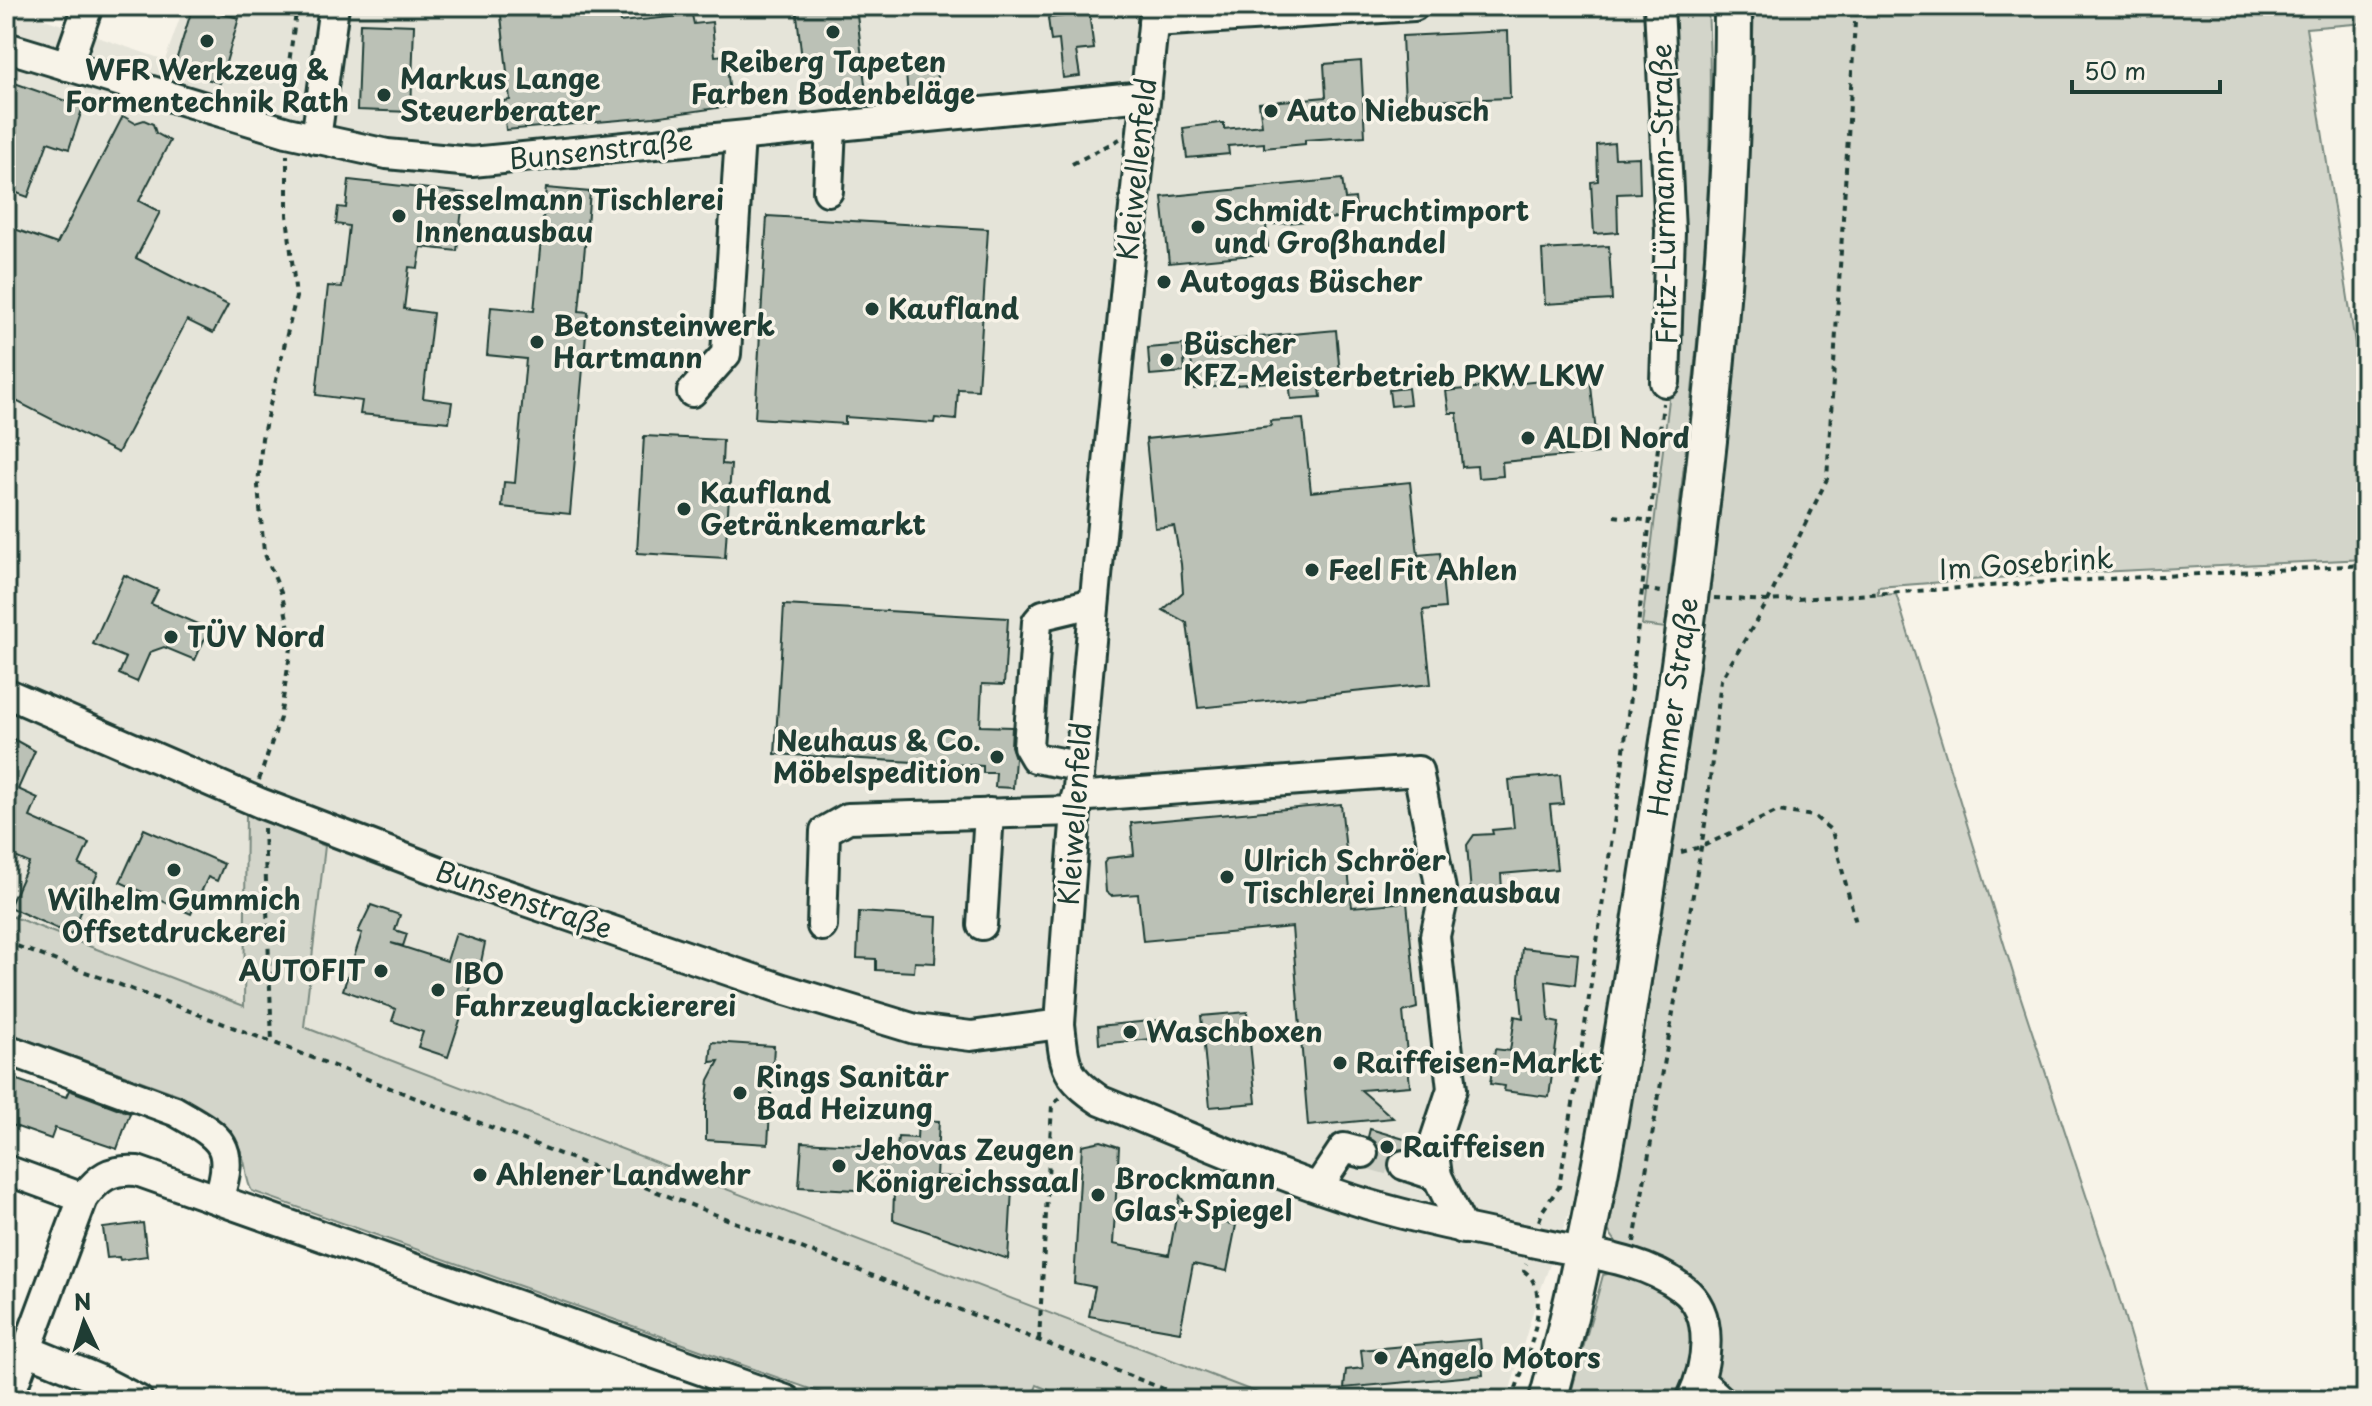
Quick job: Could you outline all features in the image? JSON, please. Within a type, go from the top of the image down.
[{"type":"main road","name":"Hammer Straße","points":[[1548,1400],[1585,1253],[1624,1033],[1688,596],[1713,383],[1727,219],[1733,6]]},
{"type":"street","points":[[67,66],[88,6]]},
{"type":"street","points":[[316,139],[334,6]]},
{"type":"street","points":[[1154,14],[1414,6]]},
{"type":"street","name":"Fritz-Lürmann-Straße","points":[[1659,6],[1670,231],[1665,382]]},
{"type":"street","name":"Kleiwellenfeld","points":[[1076,1084],[1064,1058],[1060,1024],[1075,804],[1154,14]]},
{"type":"street","name":"Bunsenstraße","points":[[6,47],[287,132],[387,154],[472,162],[1144,96]]},
{"type":"street","points":[[828,191],[831,127]]},
{"type":"street","points":[[692,392],[726,354],[740,136]]},
{"type":"street","points":[[1078,766],[1035,758],[1028,746],[1037,622],[1043,615],[1093,603]]},
{"type":"street","name":"Bunsenstraße","points":[[6,693],[260,803],[446,874],[783,989],[915,1029],[971,1036],[1060,1024]]},
{"type":"street","points":[[822,926],[825,831],[848,818],[989,813],[1418,771],[1443,900],[1435,936],[1452,1089],[1433,1146],[1437,1176],[1463,1229]]},
{"type":"street","points":[[982,925],[989,813]]},
{"type":"street","points":[[6,1049],[175,1111],[199,1125],[219,1140],[227,1158],[218,1199]]},
{"type":"street","points":[[1076,1084],[1101,1101],[1367,1204],[1463,1229],[1643,1266],[1685,1290],[1701,1314],[1707,1346],[1704,1394]]},
{"type":"street","points":[[1318,1187],[1344,1148],[1363,1153]]},
{"type":"street","points":[[1404,1165],[1437,1176]]},
{"type":"street","points":[[8,1400],[20,1346],[83,1198],[96,1180],[119,1169],[137,1171],[218,1199],[786,1400]]},
{"type":"street","points":[[6,1170],[83,1198]]},
{"type":"street","points":[[20,1346],[138,1400]]},
{"type":"path","points":[[272,1042],[265,830],[258,785],[280,718],[292,642],[282,595],[264,552],[258,486],[262,438],[296,297],[287,215],[287,77],[297,6]]},
{"type":"path","points":[[1631,1262],[1701,847],[1721,680],[1768,601],[1827,479],[1856,6]]},
{"type":"path","points":[[1072,164],[1141,129]]},
{"type":"path","points":[[1512,1400],[1540,1305],[1535,1283],[1524,1271],[1543,1210],[1559,1187],[1576,1088],[1622,768],[1652,521],[1665,382]]},
{"type":"path","points":[[1614,516],[1652,521]]},
{"type":"path","name":"Im Gosebrink","points":[[1688,596],[1768,601],[2366,565]]},
{"type":"path","points":[[1651,859],[1701,847],[1778,811],[1814,816],[1832,831],[1856,923]]},
{"type":"path","points":[[6,942],[272,1042],[1192,1400]]},
{"type":"path","points":[[1039,1340],[1052,1105],[1076,1084]]},
{"type":"shaded area","points":[[6,6],[165,60],[184,6],[1667,6],[1675,341],[1642,625],[1665,628],[1609,1007],[1576,1194],[1535,1305],[1507,1400],[1277,1400],[304,1027],[325,846],[247,813],[244,1007],[6,914]]},
{"type":"shaded area","points":[[1668,6],[1708,6],[1710,84],[1709,162],[1699,318],[1665,628],[1642,625],[1676,341]]},
{"type":"shaded area","points":[[1754,6],[2366,6],[2366,23],[2306,28],[2366,414],[2366,559],[2036,575],[1878,587],[1878,595],[1896,594],[2017,986],[2112,1274],[2149,1400],[1715,1400],[1709,1312],[1619,1246],[1607,1229],[1648,1009],[1704,622],[1747,218]]},
{"type":"shaded area","points":[[246,813],[325,846],[304,1027],[1276,1400],[1073,1400],[1037,1385],[1031,1400],[841,1400],[252,1191],[235,1140],[220,1125],[181,1103],[183,1096],[6,1032],[6,914],[244,1006]]},
{"type":"shaded area","points":[[1626,1270],[1684,1304],[1697,1348],[1681,1400],[1569,1400],[1603,1275]]},
{"type":"building","name":"WFR Werkzeug & Formentechnik Rath","points":[[193,6],[239,18],[220,83],[193,75],[195,69],[175,64]]},
{"type":"building","points":[[500,6],[597,6],[598,18],[619,16],[620,22],[692,15],[694,24],[712,22],[715,56],[726,55],[731,106],[654,117],[506,130],[503,101],[510,100]]},
{"type":"building","name":"Reiberg Tapeten Farben Bodenbeläge","points":[[796,6],[856,6],[866,93],[816,99],[811,59],[802,60]]},
{"type":"building","points":[[1089,13],[1094,49],[1076,51],[1080,76],[1063,78],[1059,40],[1051,41],[1048,18]]},
{"type":"building","points":[[360,23],[414,25],[411,112],[357,110]]},
{"type":"building","points":[[1508,31],[1510,98],[1405,102],[1402,36]]},
{"type":"building","points":[[1361,61],[1365,136],[1305,140],[1305,144],[1264,148],[1264,143],[1228,146],[1229,154],[1187,158],[1183,128],[1219,123],[1224,123],[1224,129],[1262,125],[1259,103],[1326,97],[1324,64]]},
{"type":"building","points":[[936,70],[939,94],[908,97],[906,73]]},
{"type":"building","points":[[6,80],[83,107],[69,149],[48,142],[28,197],[6,189]]},
{"type":"building","points":[[123,116],[135,123],[144,120],[153,124],[156,133],[170,141],[139,201],[160,212],[136,258],[228,305],[213,333],[187,320],[118,453],[6,396],[6,226],[57,244]]},
{"type":"building","points":[[1614,143],[1615,158],[1639,157],[1640,193],[1617,194],[1618,232],[1594,234],[1591,182],[1598,181],[1597,145]]},
{"type":"building","points":[[1342,179],[1345,199],[1355,198],[1357,216],[1266,225],[1268,247],[1262,254],[1169,263],[1162,197]]},
{"type":"building","points":[[349,180],[464,193],[457,251],[421,247],[418,268],[409,267],[404,309],[433,313],[423,398],[452,402],[449,422],[360,414],[362,401],[316,395],[328,286],[342,287],[349,226],[336,224],[338,207],[346,208]]},
{"type":"building","name":"Betonsteinwerk Hartmann","points":[[546,188],[590,192],[579,311],[588,312],[570,514],[502,507],[504,482],[515,483],[526,359],[487,355],[491,307],[534,311]]},
{"type":"building","name":"Kaufland","points":[[767,216],[988,229],[978,390],[958,389],[956,420],[935,418],[934,423],[845,417],[845,424],[755,418]]},
{"type":"building","points":[[1609,246],[1612,300],[1545,304],[1542,250]]},
{"type":"building","points":[[1336,330],[1340,375],[1319,377],[1321,397],[1291,399],[1289,380],[1194,389],[1191,357],[1218,355],[1216,341]]},
{"type":"building","name":"Büscher KFZ-Meisterbetrieb PKW LKW","points":[[1183,345],[1185,372],[1150,375],[1148,348]]},
{"type":"building","name":"ALDI Nord","points":[[1590,376],[1598,453],[1502,462],[1503,476],[1478,478],[1477,466],[1462,467],[1457,413],[1449,413],[1446,391]]},
{"type":"building","points":[[1408,388],[1410,404],[1391,406],[1389,390]]},
{"type":"building","name":"Feel Fit Ahlen","points":[[1303,419],[1311,492],[1410,482],[1418,555],[1440,553],[1445,608],[1423,610],[1431,684],[1198,708],[1187,623],[1163,610],[1183,592],[1181,564],[1174,526],[1155,528],[1146,439],[1271,426],[1270,421]]},
{"type":"building","name":"Kaufland Getränkemarkt","points":[[644,436],[723,440],[722,464],[731,465],[725,558],[637,553]]},
{"type":"building","points":[[124,575],[158,590],[151,604],[209,629],[195,660],[164,647],[150,652],[137,682],[119,674],[126,658],[93,644]]},
{"type":"building","points":[[784,605],[1008,618],[1004,685],[982,684],[980,726],[1012,727],[1011,746],[1015,758],[1013,788],[995,787],[996,773],[983,773],[983,766],[775,754]]},
{"type":"building","points":[[6,735],[35,751],[18,789],[38,798],[30,817],[89,843],[79,865],[98,873],[71,935],[9,907],[29,863],[6,853]]},
{"type":"building","points":[[1560,775],[1563,804],[1550,805],[1557,869],[1501,874],[1502,890],[1471,893],[1467,845],[1474,835],[1514,828],[1509,780]]},
{"type":"building","points":[[1341,804],[1352,907],[1407,902],[1417,1008],[1403,1012],[1410,1086],[1361,1090],[1393,1118],[1308,1126],[1292,927],[1143,941],[1138,894],[1111,896],[1106,892],[1104,863],[1108,858],[1134,855],[1131,823]]},
{"type":"building","name":"Wilhelm Gummich Offsetdruckerei","points":[[144,829],[224,864],[217,881],[208,877],[191,914],[120,882]]},
{"type":"building","points":[[371,905],[400,915],[395,930],[407,934],[403,946],[391,943],[447,961],[456,933],[485,943],[479,972],[476,971],[448,1057],[418,1047],[423,1032],[392,1021],[396,1009],[343,990],[362,933],[358,932]]},
{"type":"building","points":[[859,912],[937,917],[935,963],[915,962],[914,972],[876,970],[876,959],[857,958]]},
{"type":"building","points":[[1522,948],[1578,954],[1575,985],[1546,981],[1549,1021],[1559,1023],[1549,1097],[1504,1091],[1505,1086],[1490,1084],[1495,1049],[1510,1051],[1515,1016],[1523,1018],[1519,979]]},
{"type":"building","points":[[1247,1012],[1256,1103],[1210,1107],[1201,1016]]},
{"type":"building","name":"Waschboxen","points":[[1161,1020],[1163,1038],[1099,1044],[1098,1026]]},
{"type":"building","name":"Rings Sanitär Bad Heizung","points":[[712,1042],[774,1046],[768,1144],[706,1140],[709,1080],[719,1061],[710,1062]]},
{"type":"building","points":[[6,1076],[66,1097],[69,1090],[130,1113],[117,1149],[55,1128],[51,1139],[6,1123]]},
{"type":"building","points":[[918,1120],[939,1121],[936,1176],[974,1178],[974,1187],[1012,1189],[1008,1259],[893,1220],[894,1192],[799,1187],[802,1142],[897,1147],[898,1137],[917,1138]]},
{"type":"building","points":[[1370,1129],[1411,1141],[1409,1149],[1393,1152],[1387,1166],[1376,1163],[1380,1149],[1368,1137]]},
{"type":"building","points":[[1101,1141],[1119,1147],[1113,1244],[1169,1255],[1180,1196],[1195,1217],[1236,1225],[1227,1271],[1193,1264],[1180,1332],[1089,1316],[1095,1287],[1074,1283],[1082,1145]]},
{"type":"building","points":[[143,1223],[147,1256],[120,1260],[119,1257],[107,1258],[103,1228]]},
{"type":"building","points":[[1480,1339],[1483,1375],[1344,1388],[1346,1370],[1363,1368],[1361,1350]]},
{"type":"tunnel","points":[[1363,1153],[1404,1165]]},
{"type":"place","name":"Reiberg Tapeten Farben Bodenbeläge","points":[[833,32]]},
{"type":"place","name":"WFR Werkzeug & Formentechnik Rath","points":[[207,41]]},
{"type":"place","name":"Markus Lange Steuerberater","points":[[384,95]]},
{"type":"place","name":"Auto Niebusch","points":[[1271,111]]},
{"type":"place","name":"Hesselmann Tischlerei Innenausbau","points":[[399,216]]},
{"type":"place","name":"Schmidt Fruchtimport und Großhandel","points":[[1198,227]]},
{"type":"place","name":"Autogas Büscher","points":[[1164,282]]},
{"type":"place","name":"Kaufland","points":[[872,309]]},
{"type":"place","name":"Betonsteinwerk Hartmann","points":[[537,342]]},
{"type":"place","name":"Büscher KFZ-Meisterbetrieb PKW LKW","points":[[1167,360]]},
{"type":"place","name":"ALDI Nord","points":[[1528,438]]},
{"type":"place","name":"Kaufland Getränkemarkt","points":[[684,509]]},
{"type":"place","name":"Feel Fit Ahlen","points":[[1312,570]]},
{"type":"place","name":"TÜV Nord","points":[[171,637]]},
{"type":"place","name":"Neuhaus & Co. Möbelspedition","points":[[997,757]]},
{"type":"place","name":"Wilhelm Gummich Offsetdruckerei","points":[[174,870]]},
{"type":"place","name":"Ulrich Schröer Tischlerei Innenausbau","points":[[1227,877]]},
{"type":"place","name":"AUTOFIT","points":[[381,971]]},
{"type":"place","name":"IBO Fahrzeuglackiererei","points":[[438,990]]},
{"type":"place","name":"Waschboxen","points":[[1130,1032]]},
{"type":"place","name":"Raiffeisen-Markt","points":[[1340,1063]]},
{"type":"place","name":"Rings Sanitär Bad Heizung","points":[[740,1093]]},
{"type":"place","name":"Raiffeisen","points":[[1387,1147]]},
{"type":"place","name":"Jehovas Zeugen Königreichssaal","points":[[839,1166]]},
{"type":"place","name":"Ahlener Landwehr","points":[[480,1175]]},
{"type":"place","name":"Brockmann Glas+Spiegel","points":[[1098,1195]]},
{"type":"place","name":"Angelo Motors","points":[[1381,1358]]}]
